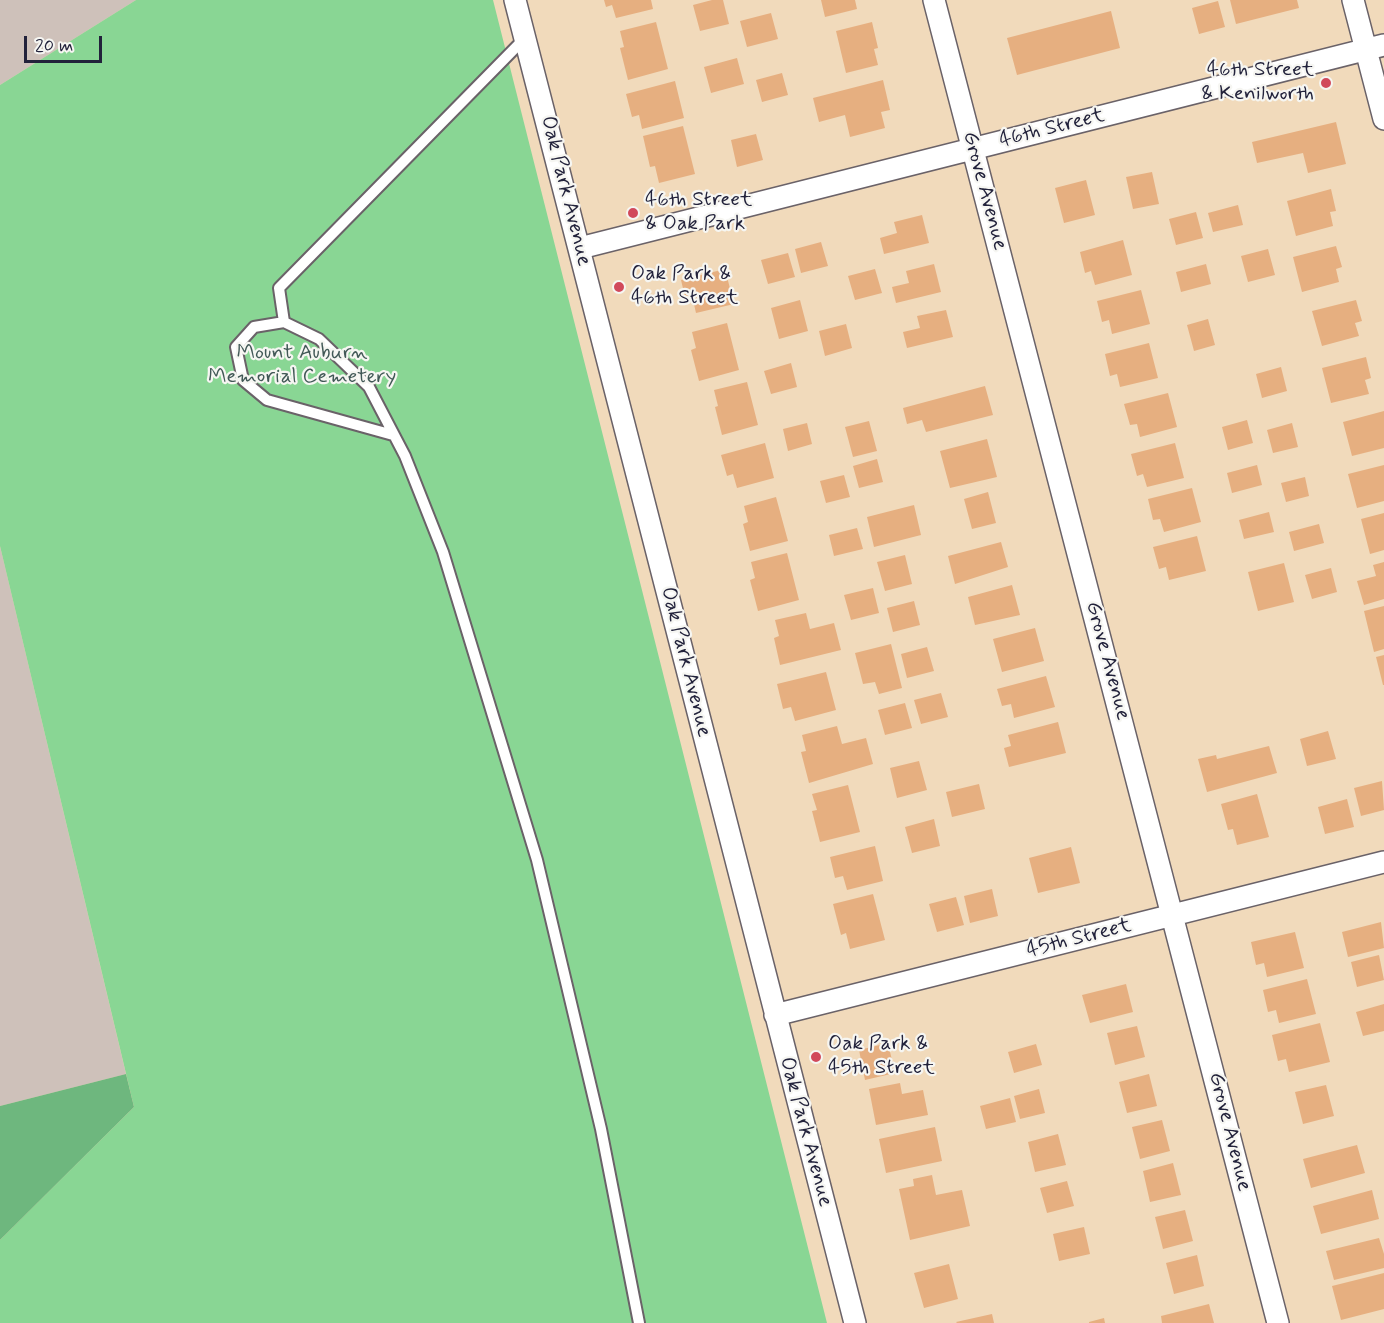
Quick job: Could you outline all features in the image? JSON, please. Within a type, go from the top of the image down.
[{"type":"street","name":"Oak Park Avenue","points":[[515,0],[855,1323]]},
{"type":"street","name":"Grove Avenue","points":[[934,0],[1174,915],[1278,1323]]},
{"type":"street","points":[[1353,0],[1375,48],[1384,118]]},
{"type":"street","name":"46th Street","points":[[580,248],[1375,48]]},
{"type":"street","name":"45th Street","points":[[775,1015],[1384,862]]},
{"type":"lane","points":[[284,322],[279,288],[525,38]]},
{"type":"lane","points":[[393,435],[267,400],[243,380],[236,347],[254,327],[284,322],[320,339],[369,387],[405,456],[443,552],[537,860],[601,1129],[639,1323]]},
{"type":"shaded area","points":[[0,0],[136,0],[0,85]]},
{"type":"shaded area","points":[[0,546],[126,1074],[0,1106]]},
{"type":"green space","name":"Mount Auburn Memorial Cemetery","points":[[136,0],[493,0],[827,1323],[0,1323],[0,1240],[134,1107],[0,546],[0,85]]},
{"type":"green space","points":[[126,1074],[134,1107],[0,1240],[0,1106]]},
{"type":"building","points":[[604,0],[651,0],[653,9],[616,18],[612,5],[606,7]]},
{"type":"building","points":[[712,0],[723,0],[729,24],[700,31],[693,5]]},
{"type":"building","points":[[821,0],[855,0],[857,9],[825,17]]},
{"type":"building","points":[[1230,0],[1297,0],[1299,8],[1236,24]]},
{"type":"building","points":[[1218,1],[1225,27],[1199,34],[1192,8]]},
{"type":"building","points":[[1111,11],[1120,48],[1017,75],[1007,38]]},
{"type":"building","points":[[771,13],[778,39],[747,47],[740,21]]},
{"type":"building","points":[[656,22],[668,69],[628,80],[620,48],[624,47],[620,31]]},
{"type":"building","points":[[872,22],[878,48],[874,49],[878,65],[846,73],[836,31]]},
{"type":"building","points":[[737,58],[744,84],[711,93],[704,67]]},
{"type":"building","points":[[782,73],[788,95],[762,102],[756,80]]},
{"type":"building","points":[[883,80],[890,110],[881,112],[885,128],[850,137],[845,115],[819,122],[813,98]]},
{"type":"building","points":[[675,81],[684,118],[642,129],[639,115],[632,117],[626,94]]},
{"type":"building","points":[[1336,122],[1346,164],[1308,173],[1303,153],[1257,163],[1252,142]]},
{"type":"building","points":[[683,126],[695,174],[659,183],[655,166],[650,167],[643,136]]},
{"type":"building","points":[[756,134],[763,160],[737,167],[731,140]]},
{"type":"building","points":[[1152,172],[1159,204],[1133,209],[1126,177]]},
{"type":"building","points":[[1086,180],[1095,215],[1064,223],[1055,188]]},
{"type":"building","points":[[1331,189],[1336,211],[1330,212],[1333,226],[1296,236],[1287,201]]},
{"type":"building","points":[[1238,205],[1243,225],[1213,232],[1208,213]]},
{"type":"building","points":[[1196,212],[1203,238],[1176,245],[1169,219]]},
{"type":"building","points":[[922,215],[929,243],[884,254],[880,238],[897,233],[894,222]]},
{"type":"building","points":[[1123,240],[1132,275],[1095,285],[1091,271],[1085,273],[1080,252]]},
{"type":"building","points":[[821,242],[828,266],[801,273],[795,249]]},
{"type":"building","points":[[1336,246],[1342,267],[1336,269],[1339,282],[1302,292],[1293,257]]},
{"type":"building","points":[[1268,249],[1275,275],[1248,282],[1241,256]]},
{"type":"building","points":[[788,253],[795,277],[768,284],[761,260]]},
{"type":"building","points":[[934,264],[941,292],[896,303],[892,287],[909,283],[906,271]]},
{"type":"building","points":[[1206,264],[1211,284],[1181,292],[1176,272]]},
{"type":"building","points":[[725,269],[734,304],[696,313],[693,300],[686,301],[681,280]]},
{"type":"building","points":[[875,269],[882,293],[855,300],[848,276]]},
{"type":"building","points":[[1141,290],[1150,324],[1112,334],[1109,320],[1102,322],[1097,301]]},
{"type":"building","points":[[800,300],[808,331],[779,339],[771,308]]},
{"type":"building","points":[[1356,300],[1362,321],[1355,323],[1359,336],[1322,346],[1312,311]]},
{"type":"building","points":[[946,310],[953,337],[907,348],[903,332],[920,328],[917,316]]},
{"type":"building","points":[[1208,319],[1215,345],[1194,351],[1187,325]]},
{"type":"building","points":[[727,323],[739,370],[699,381],[691,350],[696,348],[692,332]]},
{"type":"building","points":[[846,324],[852,348],[825,356],[819,331]]},
{"type":"building","points":[[1149,343],[1158,378],[1120,387],[1117,374],[1110,376],[1105,354]]},
{"type":"building","points":[[1366,357],[1371,378],[1365,380],[1369,394],[1331,403],[1322,368]]},
{"type":"building","points":[[791,363],[797,387],[771,394],[764,371]]},
{"type":"building","points":[[1281,367],[1287,391],[1262,398],[1256,374]]},
{"type":"building","points":[[747,382],[758,425],[722,435],[715,407],[718,406],[714,390]]},
{"type":"building","points":[[985,386],[993,415],[926,432],[922,420],[907,424],[903,408]]},
{"type":"building","points":[[1168,393],[1177,427],[1140,437],[1137,424],[1130,425],[1124,404]]},
{"type":"building","points":[[1384,411],[1384,448],[1352,456],[1343,422]]},
{"type":"building","points":[[1247,420],[1253,443],[1228,450],[1222,427]]},
{"type":"building","points":[[869,421],[877,451],[853,457],[845,427]]},
{"type":"building","points":[[807,423],[812,444],[788,451],[783,429]]},
{"type":"building","points":[[1292,423],[1298,447],[1273,453],[1267,430]]},
{"type":"building","points":[[987,439],[997,477],[950,488],[940,451]]},
{"type":"building","points":[[765,443],[774,478],[737,488],[733,474],[727,476],[721,455]]},
{"type":"building","points":[[1175,443],[1184,478],[1147,487],[1143,474],[1137,476],[1131,454]]},
{"type":"building","points":[[877,459],[883,482],[859,488],[853,466]]},
{"type":"building","points":[[1257,465],[1262,485],[1232,493],[1227,473]]},
{"type":"building","points":[[1384,465],[1384,501],[1357,508],[1348,474]]},
{"type":"building","points":[[844,475],[850,497],[826,503],[820,481]]},
{"type":"building","points":[[1305,477],[1309,496],[1286,502],[1281,483]]},
{"type":"building","points":[[1192,488],[1201,522],[1164,532],[1160,519],[1153,520],[1148,499]]},
{"type":"building","points":[[988,492],[996,523],[972,529],[964,499]]},
{"type":"building","points":[[776,497],[788,541],[750,551],[743,524],[748,522],[744,506]]},
{"type":"building","points":[[914,505],[921,535],[874,547],[867,517]]},
{"type":"building","points":[[1269,512],[1274,532],[1244,539],[1239,520]]},
{"type":"building","points":[[1384,513],[1384,550],[1370,554],[1361,519]]},
{"type":"building","points":[[1319,524],[1324,543],[1294,551],[1289,532]]},
{"type":"building","points":[[857,528],[863,549],[834,556],[829,535]]},
{"type":"building","points":[[1197,536],[1206,571],[1169,580],[1166,567],[1159,569],[1153,547]]},
{"type":"building","points":[[1001,542],[1008,567],[955,584],[948,556]]},
{"type":"building","points":[[787,553],[799,600],[758,611],[750,580],[755,578],[751,562]]},
{"type":"building","points":[[905,555],[912,584],[885,591],[877,562]]},
{"type":"building","points":[[1384,562],[1384,599],[1364,605],[1357,581],[1376,576],[1373,565]]},
{"type":"building","points":[[1284,563],[1294,602],[1258,611],[1248,572]]},
{"type":"building","points":[[1331,568],[1337,592],[1312,599],[1305,575]]},
{"type":"building","points":[[1012,585],[1020,615],[975,625],[968,597]]},
{"type":"building","points":[[873,588],[879,613],[851,620],[844,595]]},
{"type":"building","points":[[914,601],[920,625],[893,632],[887,608]]},
{"type":"building","points":[[1384,606],[1384,649],[1374,652],[1364,611]]},
{"type":"building","points":[[806,613],[810,629],[834,623],[841,650],[780,665],[774,638],[779,636],[775,620]]},
{"type":"building","points":[[1035,628],[1044,661],[1002,672],[993,639]]},
{"type":"building","points":[[891,644],[902,688],[879,694],[875,682],[863,684],[855,653]]},
{"type":"building","points":[[927,647],[934,671],[907,678],[901,654]]},
{"type":"building","points":[[1384,655],[1384,685],[1383,685],[1376,657]]},
{"type":"building","points":[[826,672],[836,710],[795,721],[791,707],[783,709],[777,684]]},
{"type":"building","points":[[1046,676],[1055,707],[1014,718],[1011,704],[1002,706],[997,689]]},
{"type":"building","points":[[941,693],[948,717],[921,724],[914,700]]},
{"type":"building","points":[[905,703],[912,728],[885,735],[878,710]]},
{"type":"building","points":[[1058,722],[1066,753],[1009,767],[1004,748],[1011,746],[1008,735]]},
{"type":"building","points":[[837,726],[842,744],[866,738],[873,764],[809,783],[801,752],[806,751],[802,735]]},
{"type":"building","points":[[1328,731],[1336,759],[1307,766],[1300,739]]},
{"type":"building","points":[[1269,746],[1277,773],[1207,792],[1198,759],[1216,755],[1217,759]]},
{"type":"building","points":[[919,761],[927,790],[897,798],[890,768]]},
{"type":"building","points":[[1382,781],[1384,810],[1361,816],[1354,788]]},
{"type":"building","points":[[979,784],[985,809],[952,817],[946,792]]},
{"type":"building","points":[[848,785],[860,832],[820,842],[812,811],[817,810],[812,794]]},
{"type":"building","points":[[1257,794],[1269,837],[1237,845],[1233,829],[1228,830],[1221,804]]},
{"type":"building","points":[[1347,799],[1354,827],[1325,834],[1318,807]]},
{"type":"building","points":[[934,819],[940,846],[912,853],[905,827]]},
{"type":"building","points":[[875,846],[883,881],[847,890],[843,876],[835,878],[830,857]]},
{"type":"building","points":[[1071,847],[1080,883],[1038,893],[1029,858]]},
{"type":"building","points":[[992,889],[998,916],[970,923],[964,896]]},
{"type":"building","points":[[873,894],[885,940],[850,949],[846,933],[841,935],[833,904]]},
{"type":"building","points":[[956,897],[964,925],[937,932],[929,904]]},
{"type":"building","points":[[1381,922],[1384,948],[1348,957],[1342,932]]},
{"type":"building","points":[[1295,932],[1304,968],[1267,977],[1264,963],[1256,965],[1251,942]]},
{"type":"building","points":[[1379,955],[1384,980],[1357,987],[1351,962]]},
{"type":"building","points":[[1307,979],[1316,1014],[1279,1023],[1276,1010],[1268,1012],[1263,990]]},
{"type":"building","points":[[1126,984],[1133,1012],[1090,1023],[1082,995]]},
{"type":"building","points":[[1384,1004],[1384,1031],[1363,1036],[1356,1012]]},
{"type":"building","points":[[1320,1023],[1330,1062],[1289,1072],[1286,1059],[1278,1061],[1272,1035]]},
{"type":"building","points":[[1137,1026],[1145,1057],[1115,1065],[1107,1033]]},
{"type":"building","points":[[888,1043],[895,1073],[865,1080],[859,1050]]},
{"type":"building","points":[[1036,1044],[1042,1065],[1014,1073],[1008,1052]]},
{"type":"building","points":[[1149,1074],[1157,1106],[1127,1113],[1119,1082]]},
{"type":"building","points":[[900,1083],[902,1094],[923,1090],[928,1115],[876,1125],[869,1089]]},
{"type":"building","points":[[1326,1085],[1334,1116],[1303,1124],[1295,1092]]},
{"type":"building","points":[[1039,1089],[1045,1113],[1020,1119],[1014,1096]]},
{"type":"building","points":[[1010,1098],[1016,1122],[986,1129],[980,1106]]},
{"type":"building","points":[[1162,1120],[1170,1151],[1140,1159],[1132,1127]]},
{"type":"building","points":[[935,1127],[942,1161],[886,1173],[879,1139]]},
{"type":"building","points":[[1058,1134],[1066,1165],[1035,1172],[1028,1142]]},
{"type":"building","points":[[1357,1145],[1365,1173],[1311,1188],[1303,1159]]},
{"type":"building","points":[[1173,1163],[1181,1195],[1150,1202],[1143,1171]]},
{"type":"building","points":[[932,1175],[936,1195],[962,1190],[970,1226],[910,1240],[899,1189],[914,1186],[913,1179]]},
{"type":"building","points":[[1067,1181],[1074,1206],[1047,1213],[1040,1188]]},
{"type":"building","points":[[1372,1190],[1379,1219],[1321,1234],[1313,1206]]},
{"type":"building","points":[[1185,1210],[1193,1241],[1163,1249],[1155,1217]]},
{"type":"building","points":[[1084,1227],[1090,1254],[1059,1261],[1053,1234]]},
{"type":"building","points":[[1379,1238],[1384,1254],[1384,1268],[1334,1280],[1326,1251]]},
{"type":"building","points":[[1197,1255],[1204,1286],[1174,1294],[1166,1263]]},
{"type":"building","points":[[949,1264],[958,1299],[924,1308],[914,1273]]},
{"type":"building","points":[[1384,1273],[1384,1309],[1341,1320],[1332,1286]]},
{"type":"building","points":[[1209,1304],[1214,1323],[1162,1323],[1161,1316]]},
{"type":"building","points":[[992,1314],[994,1323],[956,1322]]},
{"type":"building","points":[[1104,1318],[1105,1323],[1089,1323],[1089,1322]]},
{"type":"place","name":"46th Street & Kenilworth","points":[[1326,83]]},
{"type":"place","name":"46th Street & Oak Park","points":[[633,213]]},
{"type":"place","name":"Oak Park & 46th Street","points":[[619,287]]},
{"type":"place","name":"Oak Park & 45th Street","points":[[816,1057]]}]
